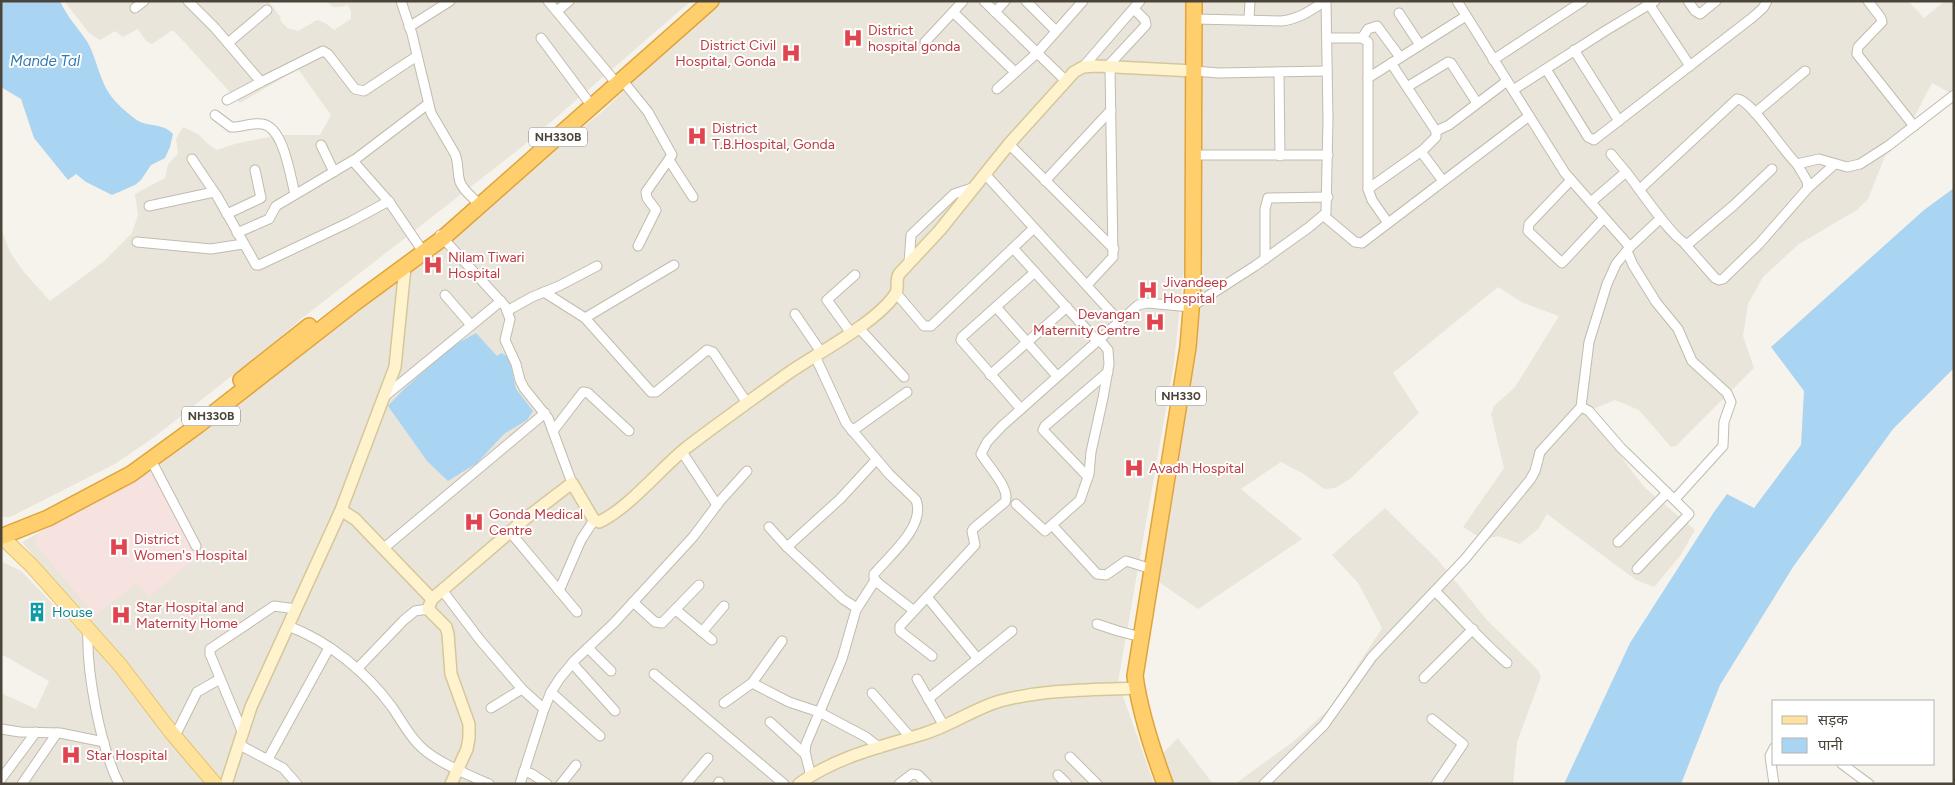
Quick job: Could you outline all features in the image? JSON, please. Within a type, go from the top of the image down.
[{"type":"highway","name":"NH330","points":[[1160,782],[1144,721],[1135,676],[1188,347],[1193,286],[1194,1]]},
{"type":"highway","name":"NH330B","points":[[2,537],[26,519],[106,477],[150,450],[305,330],[422,250],[618,80],[702,2]]},
{"type":"highway","name":"NH330B","points":[[440,236],[476,201],[588,101],[618,80]]},
{"type":"highway","name":"NH330B","points":[[2,537],[48,518],[131,474],[275,366],[356,302],[406,267],[422,250]]},
{"type":"main road","points":[[2,537],[26,560],[126,672],[174,736],[215,784]]},
{"type":"street","points":[[135,8],[144,1]]},
{"type":"street","points":[[401,1],[417,56],[428,104],[435,122],[457,160],[459,180],[476,201]]},
{"type":"street","points":[[409,27],[450,1]]},
{"type":"street","points":[[548,1],[648,112],[672,155],[646,192],[647,198],[656,210],[638,246]]},
{"type":"street","points":[[556,11],[569,1]]},
{"type":"street","points":[[925,42],[963,1]]},
{"type":"street","points":[[984,1],[1066,81]]},
{"type":"street","points":[[995,12],[1005,1]]},
{"type":"street","points":[[1026,1],[1056,31]]},
{"type":"street","points":[[997,89],[1036,53],[1084,1]]},
{"type":"street","points":[[440,236],[501,301],[507,311],[510,319],[505,340],[524,388],[548,418],[572,483],[594,520],[599,522],[626,503],[682,452],[747,403],[876,314],[896,293],[898,288],[896,279],[940,230],[1009,144],[1074,72],[1083,67],[1140,1]]},
{"type":"street","points":[[1249,19],[1250,1]]},
{"type":"street","points":[[1194,19],[1292,20],[1304,15],[1325,1]]},
{"type":"street","points":[[932,656],[900,631],[900,626],[975,545],[972,531],[974,528],[1005,502],[1007,498],[1005,489],[987,464],[981,451],[1002,426],[1138,305],[1191,307],[1265,259],[1324,216],[1328,207],[1325,1]]},
{"type":"street","points":[[1457,1],[1571,180],[1628,249],[1632,265],[1656,302],[1678,329],[1692,361],[1727,393],[1731,402],[1724,422],[1723,446],[1675,500]]},
{"type":"street","points":[[1493,60],[1583,1]]},
{"type":"street","points":[[1688,1],[1695,11],[1700,14],[1716,1]]},
{"type":"street","points":[[1546,69],[1591,140],[1598,138],[1753,17],[1767,1]]},
{"type":"street","points":[[1868,1],[1882,18],[1882,22],[1858,47],[1857,54],[1914,126]]},
{"type":"street","points":[[189,2],[261,82]]},
{"type":"street","points":[[1512,90],[1650,2],[1690,66]]},
{"type":"street","points":[[1087,285],[1111,261],[1114,249],[1111,110],[1108,67],[1146,25],[1145,20],[1134,9]]},
{"type":"street","points":[[228,44],[267,10]]},
{"type":"street","points":[[953,12],[1015,72]]},
{"type":"street","points":[[1399,13],[1420,45]]},
{"type":"street","points":[[1368,78],[1466,16]]},
{"type":"street","points":[[1362,38],[1368,30],[1373,26],[1377,26],[1400,57]]},
{"type":"street","points":[[541,38],[588,101]]},
{"type":"street","points":[[1326,38],[1362,38],[1368,42],[1368,189],[1372,200],[1388,223]]},
{"type":"street","points":[[1574,50],[1619,121]]},
{"type":"street","points":[[227,100],[323,51],[328,54],[355,90],[364,91],[417,56]]},
{"type":"street","points":[[1407,87],[1448,62],[1451,63],[1477,104]]},
{"type":"street","points":[[1368,189],[1423,150],[1436,137],[1436,131],[1391,63]]},
{"type":"street","points":[[1083,67],[1219,73],[1327,71]]},
{"type":"street","points":[[1756,113],[1805,71]]},
{"type":"street","points":[[1279,72],[1280,156]]},
{"type":"street","points":[[1436,131],[1449,125],[1507,81]]},
{"type":"street","points":[[1797,164],[1819,159],[1847,167],[1860,164],[1888,146],[1954,95]]},
{"type":"street","points":[[1640,189],[1672,161],[1730,104],[1740,99],[1756,113],[1797,164],[1807,180],[1808,188]]},
{"type":"street","points":[[237,233],[269,219],[276,206],[353,160],[428,104]]},
{"type":"street","points":[[1045,181],[1111,110]]},
{"type":"street","points":[[215,115],[231,127],[263,124],[273,130],[281,143],[295,194]]},
{"type":"street","points":[[1324,216],[1358,243],[1362,243],[1529,116]]},
{"type":"street","points":[[1009,144],[1114,249]]},
{"type":"street","points":[[322,145],[334,172]]},
{"type":"street","points":[[1423,150],[1424,156],[1443,181]]},
{"type":"street","points":[[1611,154],[1682,243],[1719,280],[1723,279],[1759,244],[1808,188],[1835,164]]},
{"type":"street","points":[[1193,155],[1328,155]]},
{"type":"street","points":[[192,159],[214,192],[254,263],[259,265],[350,222],[389,201]]},
{"type":"street","points":[[353,160],[389,201],[422,250]]},
{"type":"street","points":[[669,160],[693,197]]},
{"type":"street","points":[[1685,244],[1688,244],[1734,205],[1772,169]]},
{"type":"street","points":[[226,214],[261,198],[255,170]]},
{"type":"street","points":[[1590,202],[1626,172]]},
{"type":"street","points":[[985,174],[1119,321]]},
{"type":"street","points":[[1571,180],[1529,224],[1528,231],[1562,262],[1565,262],[1604,218]]},
{"type":"street","points":[[909,263],[911,235],[954,194],[972,188]]},
{"type":"street","points":[[149,206],[214,192]]},
{"type":"street","points":[[1265,259],[1265,209],[1268,198],[1328,197]]},
{"type":"street","points":[[1264,784],[1324,725],[1372,657],[1465,559],[1530,480],[1535,471],[1540,452],[1581,407],[1589,342],[1607,284],[1616,264],[1628,249],[1661,218]]},
{"type":"street","points":[[896,293],[924,326],[927,327],[1034,228]]},
{"type":"street","points":[[137,242],[203,249],[219,249],[243,244]]},
{"type":"street","points":[[1013,248],[1098,340],[1109,355],[1108,372],[1091,452],[1088,477],[1080,500],[1047,531],[1043,530],[1016,504]]},
{"type":"street","points":[[507,311],[597,266]]},
{"type":"street","points":[[585,318],[674,266]]},
{"type":"street","points":[[226,784],[251,707],[341,510],[395,367],[398,323],[406,267]]},
{"type":"street","points":[[1020,409],[961,340],[962,337],[1035,272]]},
{"type":"street","points":[[855,275],[827,300],[854,330],[904,377]]},
{"type":"street","points":[[544,292],[585,318],[650,392],[656,392],[707,350],[713,352],[747,403]]},
{"type":"street","points":[[445,295],[472,325]]},
{"type":"street","points":[[384,396],[501,301]]},
{"type":"street","points":[[996,307],[1057,376]]},
{"type":"street","points":[[990,375],[1066,307]]},
{"type":"street","points":[[795,314],[818,354],[841,415],[876,460],[916,500],[919,512],[912,530],[874,574],[874,578],[878,583],[913,610]]},
{"type":"street","points":[[1088,477],[1043,430],[1044,426],[1108,372]]},
{"type":"street","points":[[553,431],[583,392],[588,393],[629,431]]},
{"type":"street","points":[[852,431],[907,392]]},
{"type":"street","points":[[1581,407],[1589,411],[1621,448],[1688,512],[1688,517],[1637,569]]},
{"type":"street","points":[[384,548],[545,413]]},
{"type":"street","points":[[682,452],[717,505]]},
{"type":"street","points":[[151,460],[196,546]]},
{"type":"street","points":[[787,547],[840,499],[876,460]]},
{"type":"street","points":[[520,784],[551,692],[572,664],[693,537],[717,505],[747,471]]},
{"type":"street","points":[[357,669],[404,620],[415,611],[430,604],[442,590],[510,532],[572,483]]},
{"type":"street","points":[[1618,542],[1668,492]]},
{"type":"street","points":[[341,510],[355,519],[384,548],[430,604],[446,627],[451,674],[469,724],[467,749],[451,784]]},
{"type":"street","points":[[559,591],[581,540],[594,520]]},
{"type":"street","points":[[1053,526],[1097,574],[1106,575],[1126,561],[1152,569]]},
{"type":"street","points":[[769,527],[787,547],[843,599],[857,608]]},
{"type":"street","points":[[510,532],[578,612]]},
{"type":"street","points":[[811,776],[806,755],[806,744],[842,659],[857,608],[871,584],[878,583]]},
{"type":"street","points":[[633,602],[659,624],[665,621],[700,585]]},
{"type":"street","points":[[442,590],[480,640],[522,689],[544,709]]},
{"type":"street","points":[[1435,591],[1473,629],[1486,645],[1507,663]]},
{"type":"street","points":[[927,597],[978,659]]},
{"type":"street","points":[[242,731],[210,654],[212,646],[274,606],[296,609]]},
{"type":"street","points":[[702,632],[724,606]]},
{"type":"street","points":[[676,610],[712,640]]},
{"type":"street","points":[[1097,624],[1118,632],[1141,637]]},
{"type":"street","points":[[288,626],[316,639],[357,669],[376,686],[420,746],[457,770],[488,784]]},
{"type":"street","points":[[88,628],[87,647],[89,664],[104,742],[119,784]]},
{"type":"street","points":[[1424,678],[1473,629]]},
{"type":"street","points":[[928,699],[1012,631]]},
{"type":"street","points":[[724,703],[752,683],[782,641]]},
{"type":"street","points":[[268,759],[329,648]]},
{"type":"street","points":[[588,648],[611,671]]},
{"type":"street","points":[[572,664],[615,711]]},
{"type":"street","points":[[654,674],[784,784]]},
{"type":"street","points":[[174,736],[197,692],[220,679]]},
{"type":"street","points":[[917,679],[944,726]]},
{"type":"street","points":[[752,683],[789,702],[819,712],[866,737],[880,748]]},
{"type":"street","points":[[799,784],[811,776],[854,756],[944,726],[999,702],[1032,694],[1061,690],[1137,688]]},
{"type":"street","points":[[491,708],[522,689]]},
{"type":"street","points":[[551,692],[600,736]]},
{"type":"street","points":[[872,693],[911,738]]},
{"type":"street","points":[[1432,719],[1462,744],[1436,784]]},
{"type":"street","points":[[770,722],[806,755]]},
{"type":"street","points":[[1,729],[56,733],[104,742]]},
{"type":"street","points":[[1,779],[36,732]]},
{"type":"street","points":[[22,784],[56,733]]},
{"type":"street","points":[[238,744],[283,768],[298,784]]},
{"type":"street","points":[[1772,752],[1770,756],[1774,784]]},
{"type":"street","points":[[1070,757],[1097,784]]},
{"type":"street","points":[[686,784],[708,758]]},
{"type":"street","points":[[561,784],[576,765]]},
{"type":"street","points":[[1843,765],[1869,784]]},
{"type":"street","points":[[524,772],[532,774],[548,784]]},
{"type":"street","points":[[899,784],[912,774],[918,775],[927,784]]},
{"type":"street","points":[[1058,775],[1066,784]]},
{"type":"shaded area","points":[[64,1],[268,1],[287,28],[298,31],[317,20],[334,30],[351,19],[348,5],[333,7],[326,1],[691,1],[523,146],[301,319],[270,346],[153,438],[115,464],[10,517],[1,517],[1,229],[10,252],[23,271],[50,301],[103,262],[132,233],[138,215],[135,194],[165,178],[168,164],[178,154],[176,139],[183,127],[198,134],[217,150],[235,144],[278,135],[320,135],[331,115],[298,69],[240,103],[174,31],[171,31],[152,44],[146,41],[138,29],[123,37],[115,31],[100,40],[90,34]]},
{"type":"shaded area","points":[[718,1],[1188,1],[1187,240],[1174,363],[1118,682],[1154,784],[222,784],[22,542],[152,471],[341,324],[603,111]]},
{"type":"shaded area","points":[[1203,1],[1908,1],[1924,18],[1945,1],[1954,1],[1954,95],[1932,83],[1908,129],[1885,156],[1868,199],[1857,210],[1799,244],[1763,277],[1748,304],[1743,336],[1754,368],[1676,446],[1671,447],[1639,410],[1615,400],[1591,410],[1589,419],[1597,425],[1644,487],[1695,530],[1680,556],[1654,587],[1636,580],[1547,514],[1538,529],[1520,544],[1498,536],[1484,540],[1463,527],[1504,468],[1491,414],[1494,406],[1515,387],[1559,316],[1523,303],[1498,287],[1393,373],[1419,413],[1350,479],[1335,488],[1324,489],[1304,474],[1281,462],[1241,489],[1302,539],[1198,609],[1156,580],[1201,306]]},
{"type":"shaded area","name":"District Women's Hospital","points":[[159,469],[202,552],[149,597],[136,583],[95,616],[34,542],[38,533]]},
{"type":"shaded area","points":[[1385,508],[1438,560],[1487,620],[1538,670],[1541,677],[1517,742],[1513,784],[1235,784],[1294,741],[1330,708],[1382,628],[1358,583],[1332,555]]},
{"type":"shaded area","points":[[1,561],[21,571],[101,654],[209,784],[1,784],[1,693],[36,709],[49,681],[1,654]]},
{"type":"shaded area","points":[[1178,738],[1213,784],[1165,784],[1157,759]]},
{"type":"water","name":"Mande Tal","points":[[1,1],[60,1],[88,43],[104,85],[112,98],[138,121],[164,128],[173,134],[165,158],[151,165],[141,180],[135,185],[112,195],[86,182],[76,174],[68,180],[34,138],[21,99],[1,87]]},
{"type":"water","points":[[1954,188],[1954,368],[1893,429],[1793,567],[1720,685],[1681,784],[1564,784],[1630,643],[1714,512],[1727,494],[1754,508],[1801,445],[1804,391],[1771,347],[1924,210]]},
{"type":"water","points":[[476,333],[497,356],[501,353],[509,357],[516,389],[533,411],[527,420],[504,434],[477,463],[448,481],[427,461],[388,406],[451,347]]},
{"type":"place","name":"District hospital gonda","points":[[853,38]]},
{"type":"place","name":"District Civil Hospital, Gonda","points":[[791,53]]},
{"type":"place","name":"District T.B.Hospital, Gonda","points":[[697,136]]},
{"type":"place","name":"Nilam Tiwari Hospital","points":[[433,265]]},
{"type":"place","name":"Jivandeep Hospital","points":[[1148,290]]},
{"type":"place","name":"Devangan Maternity Centre","points":[[1155,322]]},
{"type":"place","name":"Avadh Hospital","points":[[1134,468]]},
{"type":"place","name":"Gonda Medical Centre","points":[[474,522]]},
{"type":"place","name":"District Women's Hospital","points":[[119,547]]},
{"type":"place","name":"House","points":[[37,612]]},
{"type":"place","name":"Star Hospital and Maternity Home","points":[[121,615]]},
{"type":"place","name":"Star Hospital","points":[[71,755]]}]
